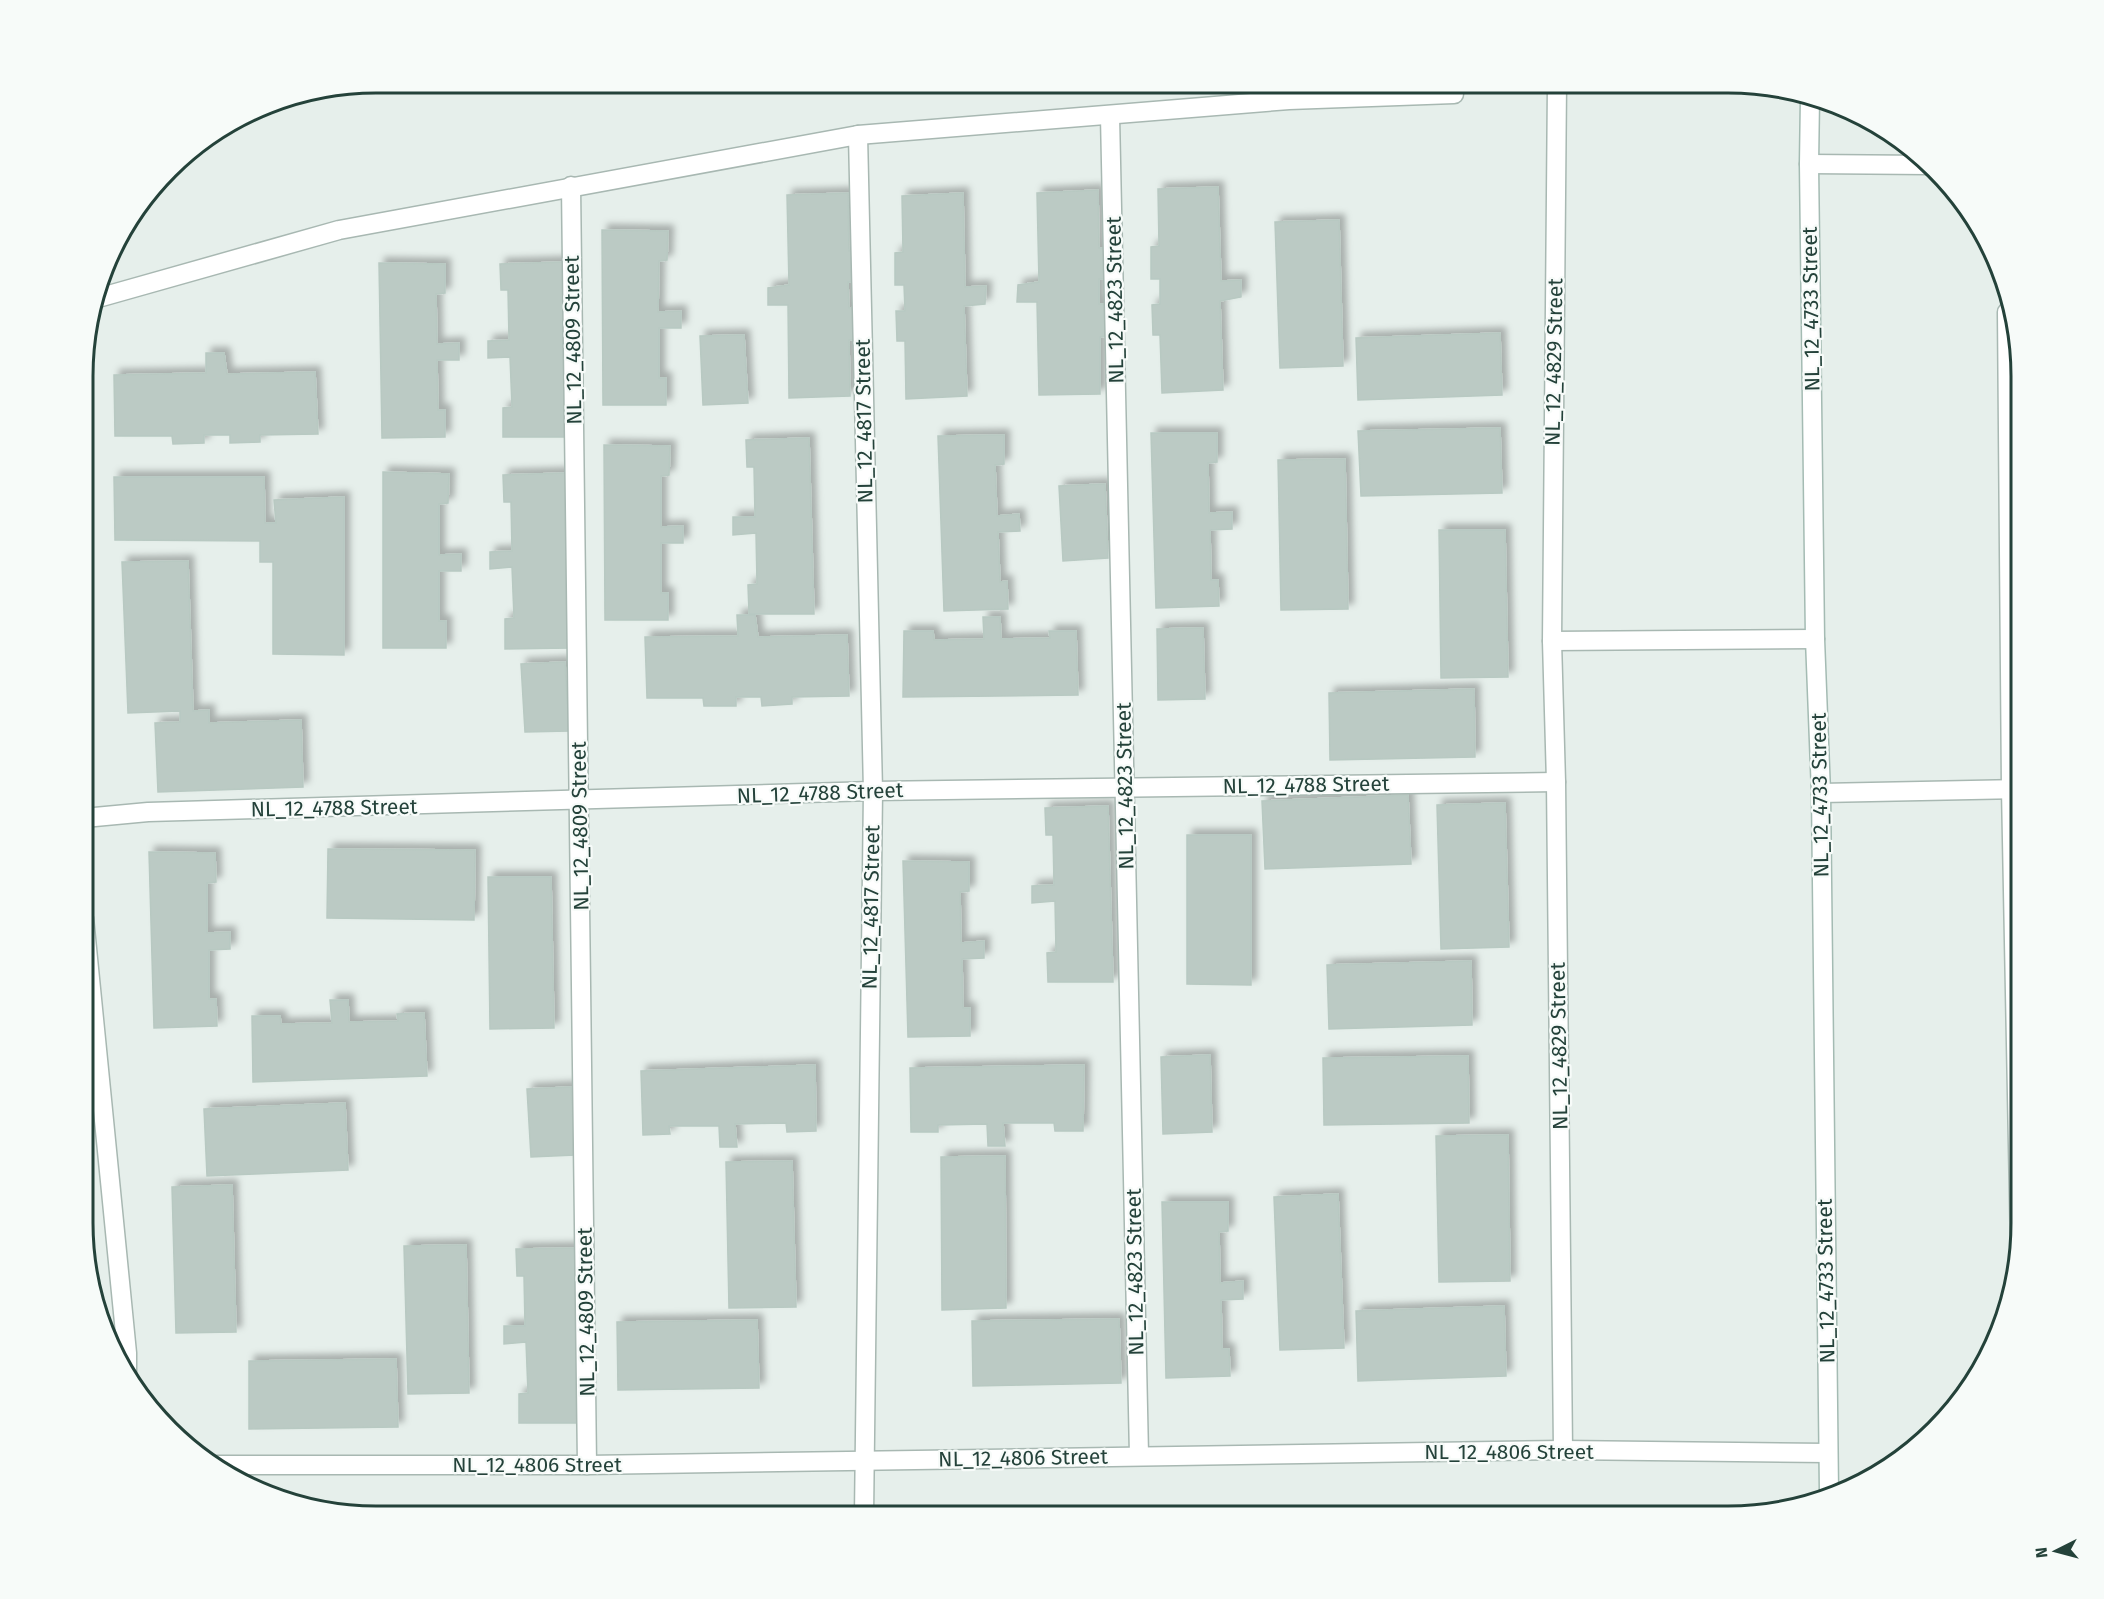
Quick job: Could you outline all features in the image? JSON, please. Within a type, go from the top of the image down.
[{"type":"street","name":"NL_12_4829 Street","points":[[1557,93],[1552,641],[1557,782],[1563,1450]]},
{"type":"street","points":[[105,296],[339,230],[858,135],[1110,117],[1289,100],[1454,94]]},
{"type":"street","name":"NL_12_4733 Street","points":[[1810,105],[1815,639],[1821,793],[1829,1487]]},
{"type":"street","name":"NL_12_4823 Street","points":[[1110,117],[1139,1455]]},
{"type":"street","name":"NL_12_4817 Street","points":[[858,135],[873,791],[864,1506]]},
{"type":"street","points":[[1809,164],[1917,165]]},
{"type":"street","name":"NL_12_4809 Street","points":[[571,186],[587,1465]]},
{"type":"street","points":[[2007,328],[2011,524]]},
{"type":"street","points":[[1552,641],[1815,639]]},
{"type":"street","name":"NL_12_4788 Street","points":[[93,817],[148,812],[873,791],[1557,782]]},
{"type":"street","points":[[1821,793],[2011,789]]},
{"type":"street","points":[[93,1007],[128,1359]]},
{"type":"street","name":"NL_12_4806 Street","points":[[230,1465],[863,1462],[1139,1455],[1563,1450],[1828,1453]]},
{"type":"building","points":[[1218,187],[1221,281],[1241,280],[1241,297],[1220,301],[1223,390],[1162,393],[1160,335],[1153,335],[1152,305],[1160,304],[1160,279],[1151,279],[1151,247],[1159,246],[1158,189]]},
{"type":"building","points":[[1098,190],[1099,248],[1106,248],[1107,279],[1099,279],[1099,304],[1107,304],[1108,336],[1100,337],[1100,394],[1039,395],[1037,302],[1017,302],[1018,285],[1039,282],[1037,193]]},
{"type":"building","points":[[848,193],[849,251],[856,251],[857,282],[848,282],[849,308],[857,307],[858,339],[849,340],[850,396],[789,398],[788,305],[768,305],[768,288],[789,285],[787,195]]},
{"type":"building","points":[[963,193],[965,287],[986,286],[985,304],[964,306],[967,396],[906,399],[905,341],[897,341],[896,311],[905,311],[904,285],[895,285],[895,253],[903,252],[902,196]]},
{"type":"building","points":[[1339,220],[1343,366],[1280,368],[1275,222]]},
{"type":"building","points":[[602,230],[668,231],[667,260],[659,261],[658,312],[681,311],[681,328],[659,328],[659,378],[666,378],[666,405],[603,405]]},
{"type":"building","points":[[564,262],[569,437],[503,437],[503,408],[512,407],[510,357],[488,358],[488,341],[509,340],[508,290],[501,290],[500,264]]},
{"type":"building","points":[[379,263],[445,264],[445,293],[436,294],[437,344],[459,343],[459,360],[437,360],[438,410],[445,410],[445,437],[382,438]]},
{"type":"building","points":[[1500,333],[1502,395],[1358,400],[1356,338]]},
{"type":"building","points":[[744,335],[748,403],[703,405],[700,336]]},
{"type":"building","points":[[206,353],[224,353],[227,374],[315,372],[318,434],[260,435],[260,442],[230,443],[230,435],[204,435],[204,443],[173,444],[172,436],[115,436],[114,375],[206,373]]},
{"type":"building","points":[[1500,428],[1502,493],[1361,496],[1358,431]]},
{"type":"building","points":[[1151,433],[1217,433],[1217,462],[1208,463],[1209,513],[1232,512],[1232,529],[1210,530],[1211,580],[1218,580],[1219,606],[1156,608]]},
{"type":"building","points":[[1004,435],[1004,464],[995,465],[997,516],[1019,514],[1020,531],[998,532],[1000,582],[1007,581],[1008,609],[944,611],[938,436]]},
{"type":"building","points":[[809,438],[814,614],[749,614],[748,585],[757,584],[756,533],[733,535],[733,517],[755,517],[754,467],[747,467],[746,440]]},
{"type":"building","points":[[604,445],[670,446],[669,475],[661,476],[661,527],[683,526],[683,543],[661,543],[661,593],[668,593],[668,620],[605,620]]},
{"type":"building","points":[[1345,459],[1348,609],[1281,610],[1278,460]]},
{"type":"building","points":[[383,472],[449,474],[448,503],[439,504],[439,555],[461,554],[461,571],[439,571],[439,621],[446,621],[446,648],[383,648]]},
{"type":"building","points":[[566,473],[571,648],[505,649],[505,619],[514,618],[512,567],[490,569],[490,552],[512,551],[511,502],[504,502],[503,475]]},
{"type":"building","points":[[114,477],[264,477],[265,523],[276,523],[274,500],[344,497],[344,655],[273,654],[273,562],[260,562],[260,541],[115,540]]},
{"type":"building","points":[[1105,484],[1108,558],[1063,561],[1059,486]]},
{"type":"building","points":[[1439,530],[1505,530],[1508,677],[1441,678]]},
{"type":"building","points":[[188,561],[193,711],[209,710],[209,723],[301,720],[303,787],[158,792],[155,723],[180,722],[180,711],[128,713],[122,562]]},
{"type":"building","points":[[737,615],[755,615],[758,637],[847,635],[849,696],[792,697],[792,704],[762,706],[761,697],[736,697],[736,706],[704,706],[703,698],[647,698],[645,637],[738,636]]},
{"type":"building","points":[[983,617],[1000,617],[1001,639],[1050,638],[1049,631],[1076,631],[1078,695],[903,697],[904,631],[933,631],[934,640],[984,639]]},
{"type":"building","points":[[1203,628],[1205,699],[1158,700],[1157,629]]},
{"type":"building","points":[[565,662],[569,731],[525,732],[521,664]]},
{"type":"building","points":[[1474,689],[1475,757],[1330,760],[1329,693]]},
{"type":"building","points":[[1408,795],[1411,864],[1265,869],[1262,801]]},
{"type":"building","points":[[1505,803],[1509,947],[1441,949],[1437,805]]},
{"type":"building","points":[[1108,806],[1113,982],[1048,982],[1047,953],[1056,952],[1055,901],[1032,903],[1032,886],[1054,885],[1053,835],[1046,835],[1045,808]]},
{"type":"building","points":[[1187,835],[1251,835],[1251,985],[1187,984]]},
{"type":"building","points":[[328,849],[475,850],[474,920],[327,918]]},
{"type":"building","points":[[149,852],[215,853],[216,882],[207,883],[207,933],[230,932],[230,949],[209,950],[209,999],[216,999],[217,1026],[154,1028]]},
{"type":"building","points":[[903,861],[969,862],[969,891],[960,892],[961,943],[984,941],[984,958],[962,959],[963,1008],[970,1008],[970,1036],[908,1037]]},
{"type":"building","points":[[488,877],[551,877],[554,1028],[490,1029]]},
{"type":"building","points":[[1471,961],[1472,1025],[1329,1029],[1327,965]]},
{"type":"building","points":[[330,1000],[348,1000],[349,1022],[398,1021],[397,1014],[424,1013],[427,1076],[253,1082],[252,1016],[280,1016],[281,1024],[332,1023]]},
{"type":"building","points":[[1210,1055],[1212,1132],[1163,1134],[1161,1057]]},
{"type":"building","points":[[1468,1056],[1469,1123],[1324,1125],[1323,1058]]},
{"type":"building","points":[[815,1065],[816,1131],[787,1132],[786,1123],[735,1124],[737,1147],[720,1147],[719,1126],[669,1126],[670,1134],[643,1135],[641,1071]]},
{"type":"building","points":[[1084,1065],[1083,1131],[1055,1131],[1054,1123],[1003,1123],[1005,1146],[988,1146],[987,1124],[938,1125],[938,1132],[911,1132],[910,1068]]},
{"type":"building","points":[[571,1087],[575,1155],[531,1157],[527,1089]]},
{"type":"building","points":[[345,1103],[348,1170],[207,1176],[204,1109]]},
{"type":"building","points":[[1508,1135],[1510,1281],[1439,1282],[1436,1136]]},
{"type":"building","points":[[1005,1156],[1006,1308],[942,1310],[941,1157]]},
{"type":"building","points":[[792,1161],[796,1307],[729,1308],[726,1162]]},
{"type":"building","points":[[232,1185],[236,1332],[176,1333],[172,1187]]},
{"type":"building","points":[[1338,1194],[1344,1348],[1280,1350],[1274,1197]]},
{"type":"building","points":[[1162,1202],[1228,1202],[1228,1231],[1219,1232],[1220,1283],[1243,1281],[1243,1299],[1221,1300],[1222,1349],[1229,1349],[1230,1376],[1166,1378]]},
{"type":"building","points":[[466,1245],[469,1393],[408,1394],[404,1246]]},
{"type":"building","points":[[580,1248],[585,1423],[519,1423],[519,1394],[528,1393],[526,1342],[504,1344],[504,1326],[525,1326],[524,1276],[517,1276],[516,1249]]},
{"type":"building","points":[[1504,1306],[1506,1376],[1358,1381],[1356,1311]]},
{"type":"building","points":[[1119,1319],[1121,1383],[973,1386],[972,1321]]},
{"type":"building","points":[[757,1320],[759,1388],[618,1390],[617,1322]]},
{"type":"building","points":[[396,1359],[398,1427],[249,1429],[249,1361]]}]
